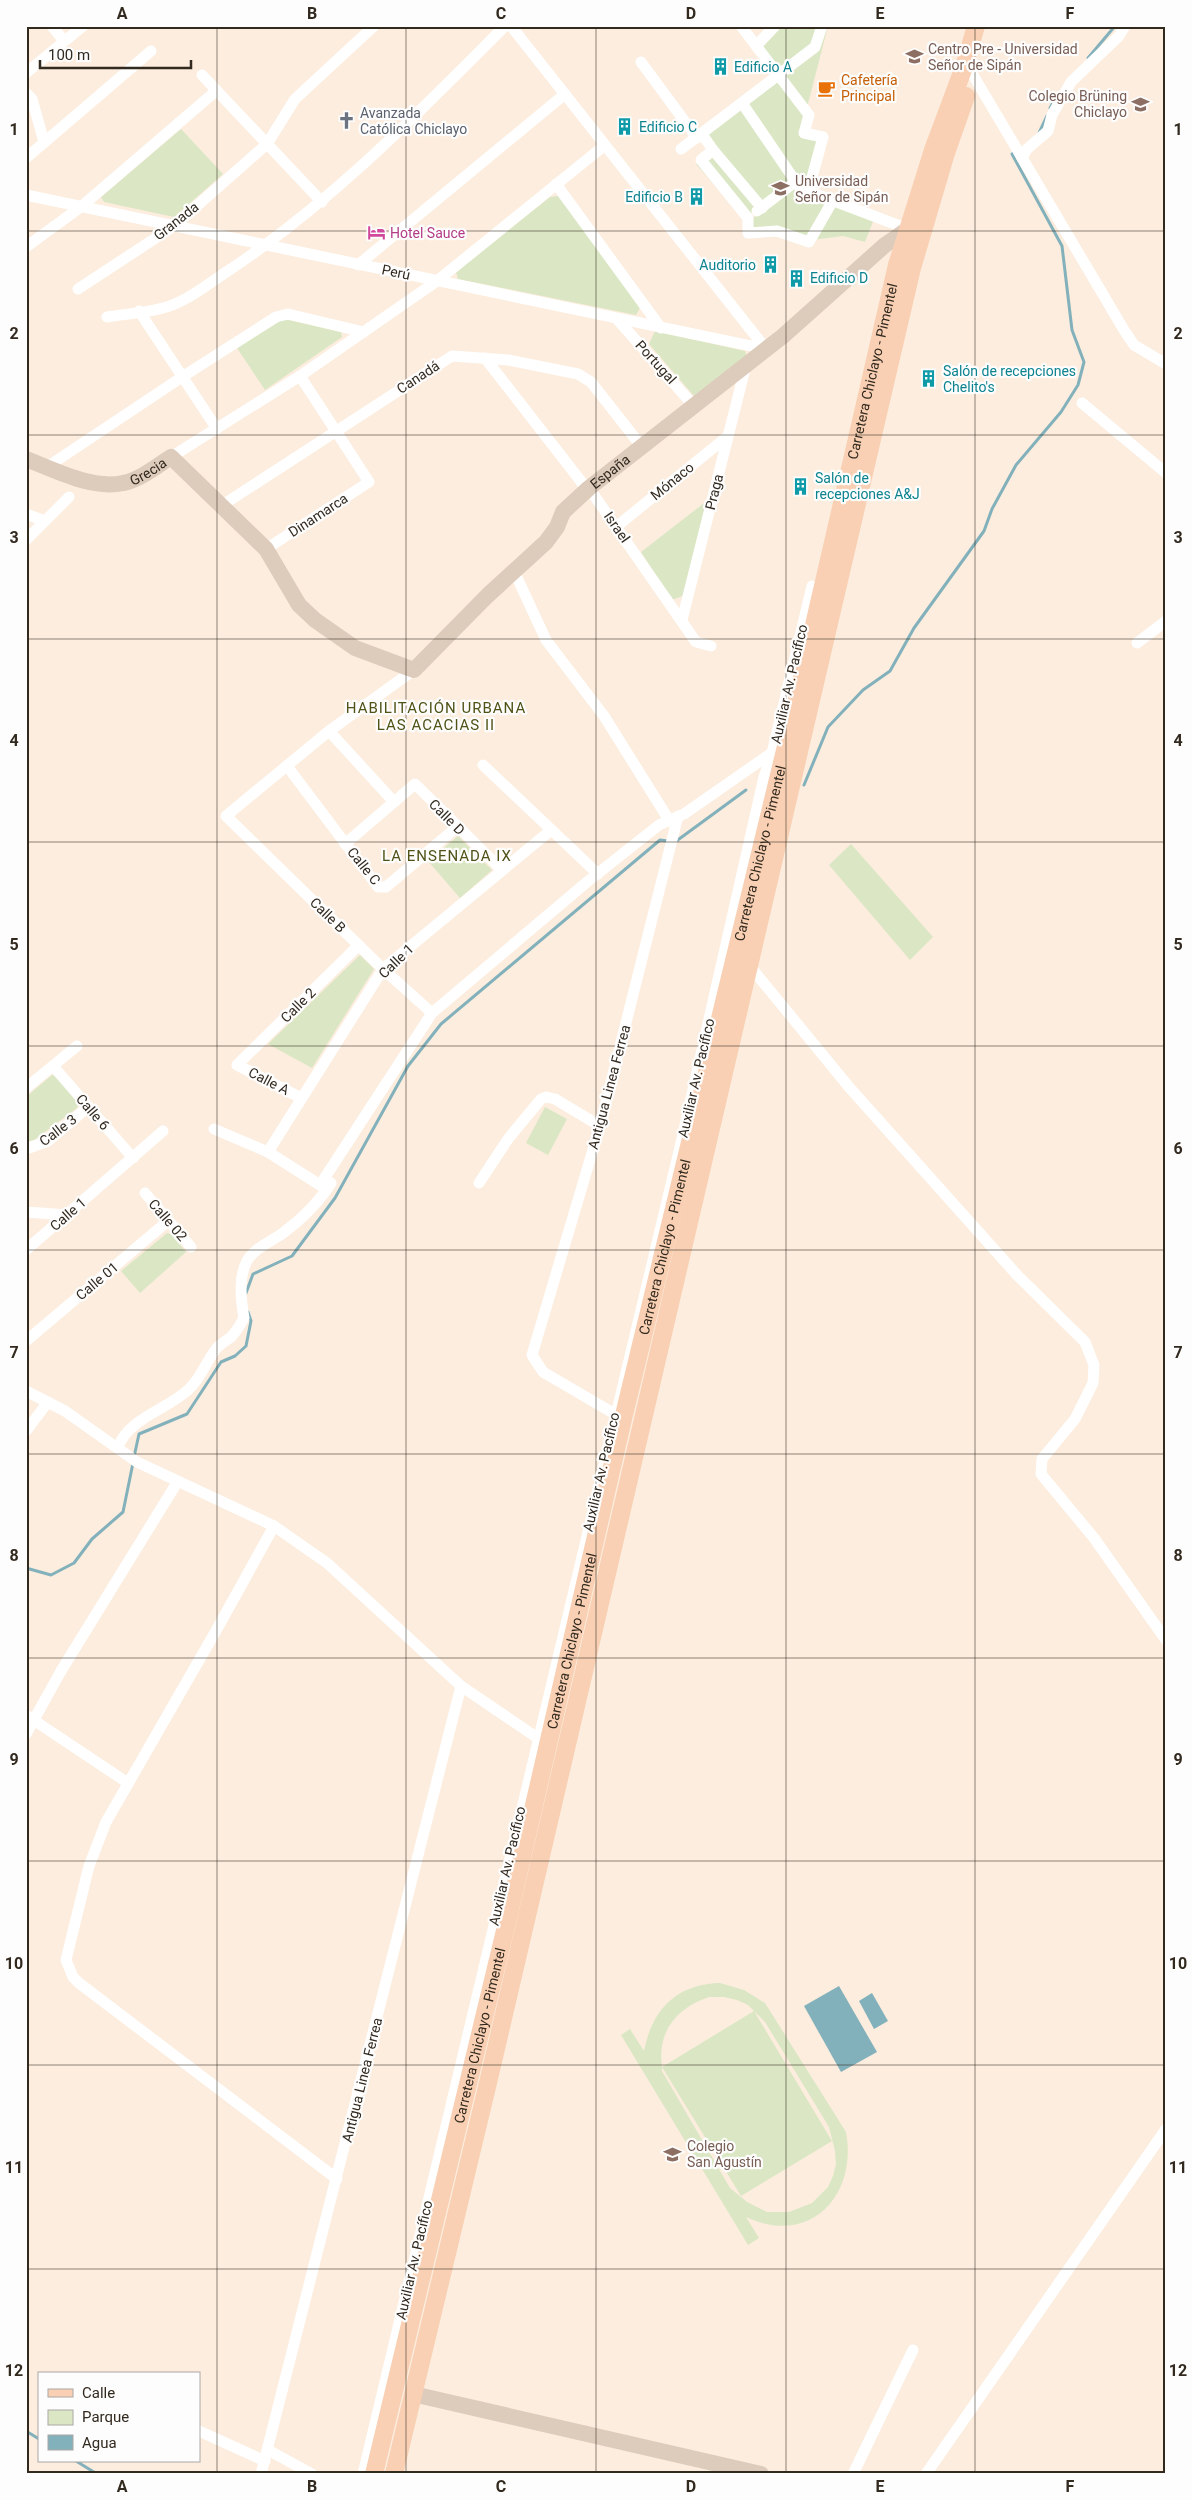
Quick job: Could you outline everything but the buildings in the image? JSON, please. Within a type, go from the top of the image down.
[{"type":"main road","name":"Carretera Chiclayo - Pimentel","points":[[374,2474],[517,1919],[543,1742],[619,1416],[741,964],[787,742],[897,265],[933,150],[964,67],[976,26]]},
{"type":"main road","name":"Carretera Chiclayo - Pimentel","points":[[394,2474],[517,1919],[741,964],[912,268],[946,153],[988,26]]},
{"type":"main road","points":[[812,586],[845,497]]},
{"type":"street","points":[[52,26],[64,42]]},
{"type":"street","points":[[26,73],[82,26]]},
{"type":"street","name":"Granada","points":[[78,289],[174,226],[267,144],[295,99],[374,26]]},
{"type":"street","points":[[107,317],[164,308],[192,294],[266,245],[322,202],[387,144],[505,26]]},
{"type":"street","points":[[511,26],[766,349]]},
{"type":"street","points":[[741,26],[809,115],[804,133],[823,137],[808,192]]},
{"type":"street","points":[[756,46],[775,26]]},
{"type":"street","points":[[681,149],[815,48],[822,26]]},
{"type":"street","points":[[1018,153],[1027,149],[1048,131],[1052,115],[1070,82],[1119,36],[1125,26]]},
{"type":"street","points":[[26,158],[151,51]]},
{"type":"street","points":[[641,62],[699,136],[762,208]]},
{"type":"street","points":[[973,75],[1134,345],[1166,364]]},
{"type":"street","points":[[202,76],[322,202]]},
{"type":"street","points":[[26,247],[82,206],[216,91]]},
{"type":"street","points":[[26,93],[32,99],[44,142]]},
{"type":"street","points":[[358,264],[565,94]]},
{"type":"street","points":[[742,103],[800,188],[832,202],[908,229]]},
{"type":"street","points":[[171,458],[300,376],[437,281],[605,145]]},
{"type":"street","points":[[713,150],[701,160],[748,218],[748,233],[777,231],[809,242],[832,202]]},
{"type":"street","points":[[728,193],[740,182]]},
{"type":"street","points":[[748,218],[795,182]]},
{"type":"street","points":[[556,184],[661,328]]},
{"type":"street","name":"Perú","points":[[26,195],[766,349]]},
{"type":"street","name":"España","points":[[226,816],[329,731],[414,670],[546,542],[564,512],[589,488],[766,349],[885,245],[908,229]]},
{"type":"street","points":[[139,312],[217,429]]},
{"type":"street","points":[[47,467],[182,376],[276,317],[288,314],[364,332]]},
{"type":"street","name":"Portugal","points":[[617,319],[694,406]]},
{"type":"street","name":"Canadá","points":[[221,506],[452,356],[485,358],[578,374],[591,382],[642,447]]},
{"type":"street","name":"Israel","points":[[485,358],[583,484],[589,488],[696,642],[712,646]]},
{"type":"street","name":"Praga","points":[[682,620],[746,365]]},
{"type":"street","points":[[300,376],[336,430]]},
{"type":"street","points":[[1082,403],[1166,472]]},
{"type":"street","name":"Dinamarca","points":[[266,549],[369,482],[336,430]]},
{"type":"street","name":"Mónaco","points":[[616,527],[728,436]]},
{"type":"street","name":"Grecia","points":[[26,459],[79,479],[111,485],[125,483],[141,476],[171,458],[266,549],[299,605],[315,620],[356,648],[414,670]]},
{"type":"street","points":[[26,540],[69,497]]},
{"type":"street","points":[[26,514],[45,521]]},
{"type":"street","points":[[514,571],[546,640],[604,716],[674,818]]},
{"type":"street","name":"Auxiliar Av. Pacífico","points":[[619,1416],[764,777],[772,753],[812,586]]},
{"type":"street","points":[[1137,643],[1166,621]]},
{"type":"street","points":[[329,731],[394,802],[345,844]]},
{"type":"street","points":[[214,1130],[268,1152],[320,1185],[432,1013],[659,825],[674,818],[787,742]]},
{"type":"street","points":[[483,765],[550,831],[598,874]]},
{"type":"street","name":"Calle C","points":[[286,766],[378,887],[382,888],[457,827]]},
{"type":"street","name":"Calle D","points":[[394,802],[415,784],[502,870]]},
{"type":"street","name":"Calle B","points":[[226,816],[383,970],[432,1013]]},
{"type":"street","name":"Antigua Linea Ferrea","points":[[619,1416],[543,1372],[532,1355],[600,1126],[674,818]]},
{"type":"street","name":"Calle 1","points":[[268,1152],[383,970],[550,831]]},
{"type":"street","name":"Calle 2","points":[[237,1065],[359,945]]},
{"type":"street","points":[[741,964],[1017,1275],[1085,1342],[1094,1364],[1093,1383],[1072,1424],[1042,1459],[1041,1474],[1099,1545],[1166,1640]]},
{"type":"street","points":[[26,1088],[77,1046]]},
{"type":"street","name":"Calle A","points":[[237,1065],[302,1098]]},
{"type":"street","name":"Calle 6","points":[[53,1066],[133,1158]]},
{"type":"street","points":[[479,1183],[508,1139],[541,1099],[546,1097],[554,1098],[600,1126]]},
{"type":"street","name":"Calle 3","points":[[26,1149],[31,1150],[48,1142],[88,1106]]},
{"type":"street","name":"Calle 1","points":[[26,1250],[163,1130]]},
{"type":"street","points":[[121,1450],[121,1439],[128,1431],[178,1399],[191,1388],[217,1347],[231,1337],[244,1318],[241,1299],[242,1276],[247,1261],[256,1251],[286,1231],[309,1210],[322,1197],[331,1183]]},
{"type":"street","name":"Calle 02","points":[[145,1193],[191,1247]]},
{"type":"street","points":[[26,1212],[68,1214]]},
{"type":"street","name":"Calle 01","points":[[26,1341],[168,1221]]},
{"type":"street","points":[[26,1391],[82,1421],[137,1462],[274,1526],[327,1563],[461,1686],[543,1742]]},
{"type":"street","points":[[26,1431],[31,1415],[48,1402]]},
{"type":"street","points":[[26,1734],[30,1718],[178,1481]]},
{"type":"street","points":[[274,1526],[106,1822],[89,1866],[66,1960],[68,1969],[79,1983],[337,2180]]},
{"type":"street","name":"Antigua Linea Ferrea","points":[[261,2474],[461,1686]]},
{"type":"street","points":[[30,1718],[128,1783]]},
{"type":"street","name":"Auxiliar Av. Pacífico","points":[[363,2474],[543,1742]]},
{"type":"street","points":[[926,2474],[1166,2128]]},
{"type":"street","points":[[853,2474],[913,2350]]},
{"type":"street","points":[[413,2394],[760,2474]]},
{"type":"street","points":[[200,2431],[312,2474]]},
{"type":"green space","points":[[779,26],[828,26],[800,135],[820,140],[809,183],[795,178],[744,219],[696,164],[717,147],[707,134],[783,77],[760,45]]},
{"type":"green space","points":[[181,129],[223,174],[174,217],[104,202],[101,197]]},
{"type":"green space","points":[[796,182],[876,214],[865,242],[843,236],[812,240],[750,229],[746,224]]},
{"type":"green space","points":[[558,196],[641,306],[636,315],[458,279],[456,272],[550,197]]},
{"type":"green space","points":[[284,319],[341,332],[342,337],[265,390],[237,348],[278,320]]},
{"type":"green space","points":[[655,331],[745,351],[747,357],[694,396],[649,344]]},
{"type":"green space","points":[[708,500],[685,595],[672,600],[641,552]]},
{"type":"green space","points":[[458,836],[492,870],[460,898],[428,861]]},
{"type":"green space","points":[[851,844],[933,937],[910,960],[829,865]]},
{"type":"green space","points":[[360,955],[374,969],[312,1068],[268,1044]]},
{"type":"green space","points":[[52,1075],[57,1077],[78,1103],[77,1108],[34,1140],[26,1142],[26,1097]]},
{"type":"green space","points":[[545,1107],[567,1119],[548,1155],[526,1143]]},
{"type":"green space","points":[[167,1233],[171,1234],[186,1252],[140,1293],[121,1271]]},
{"type":"green space","points":[[720,1983],[744,1990],[765,2003],[846,2132],[848,2155],[844,2176],[836,2195],[824,2210],[808,2220],[790,2225],[769,2225],[746,2217],[759,2238],[748,2245],[621,2035],[630,2029],[644,2051],[653,2023],[668,2002],[691,1988],[704,1985]],"holes":[[[709,1997],[724,1997],[737,2000],[748,2005],[765,2022],[829,2127],[835,2151],[836,2164],[828,2187],[812,2203],[789,2212],[767,2212],[747,2202],[730,2188],[662,2071],[661,2054],[666,2032],[678,2015],[697,2002]]]},
{"type":"green space","points":[[754,2011],[832,2141],[741,2196],[662,2067]]},
{"type":"water","points":[[839,1986],[877,2052],[841,2072],[804,2006]]},
{"type":"water","points":[[872,1993],[888,2021],[874,2029],[859,2001]]},
{"type":"waterway","points":[[1088,58],[1115,26]]},
{"type":"waterway","points":[[1050,108],[1058,94]]},
{"type":"waterway","points":[[1039,133],[1047,116]]},
{"type":"waterway","points":[[804,785],[828,727],[863,690],[890,671],[914,628],[984,531],[992,509],[1016,465],[1061,412],[1078,385],[1084,362],[1072,330],[1062,246],[1012,154],[1015,152]]},
{"type":"waterway","points":[[675,842],[746,790]]},
{"type":"waterway","points":[[246,1293],[253,1274],[292,1256],[335,1198],[408,1066],[441,1024],[660,840],[668,841]]},
{"type":"waterway","points":[[134,1457],[139,1434],[187,1414],[221,1362],[235,1356],[246,1346],[251,1321],[248,1312]]},
{"type":"waterway","points":[[26,1568],[51,1575],[74,1563],[92,1539],[123,1512],[133,1463]]},
{"type":"waterway","points":[[26,2431],[38,2438]]},
{"type":"waterway","points":[[78,2462],[97,2474]]},
{"type":"place","name":"Centro Pre - Universidad Señor de Sipán","points":[[914,57]]},
{"type":"place","name":"Edificio A","points":[[720,67]]},
{"type":"place","name":"Cafetería Principal","points":[[827,88]]},
{"type":"place","name":"Colegio Brüning Chiclayo","points":[[1141,104]]},
{"type":"place","name":"Avanzada Católica Chiclayo","points":[[346,121]]},
{"type":"place","name":"Edificio C","points":[[625,127]]},
{"type":"place","name":"Universidad Señor de Sipán","points":[[781,189]]},
{"type":"place","name":"Edificio B","points":[[697,197]]},
{"type":"place","name":"Hotel Sauce","points":[[376,233]]},
{"type":"place","name":"Auditorio","points":[[770,265]]},
{"type":"place","name":"Edificio D","points":[[796,278]]},
{"type":"place","name":"Salón de recepciones Chelito's","points":[[929,379]]},
{"type":"place","name":"Salón de recepciones A&J","points":[[801,486]]},
{"type":"place","name":"Colegio San Agustín","points":[[673,2154]]},
{"type":"district","name":"HABILITACIÓN URBANA LAS ACACIAS II","points":[[436,716]]},
{"type":"district","name":"LA ENSENADA IX","points":[[447,856]]}]
